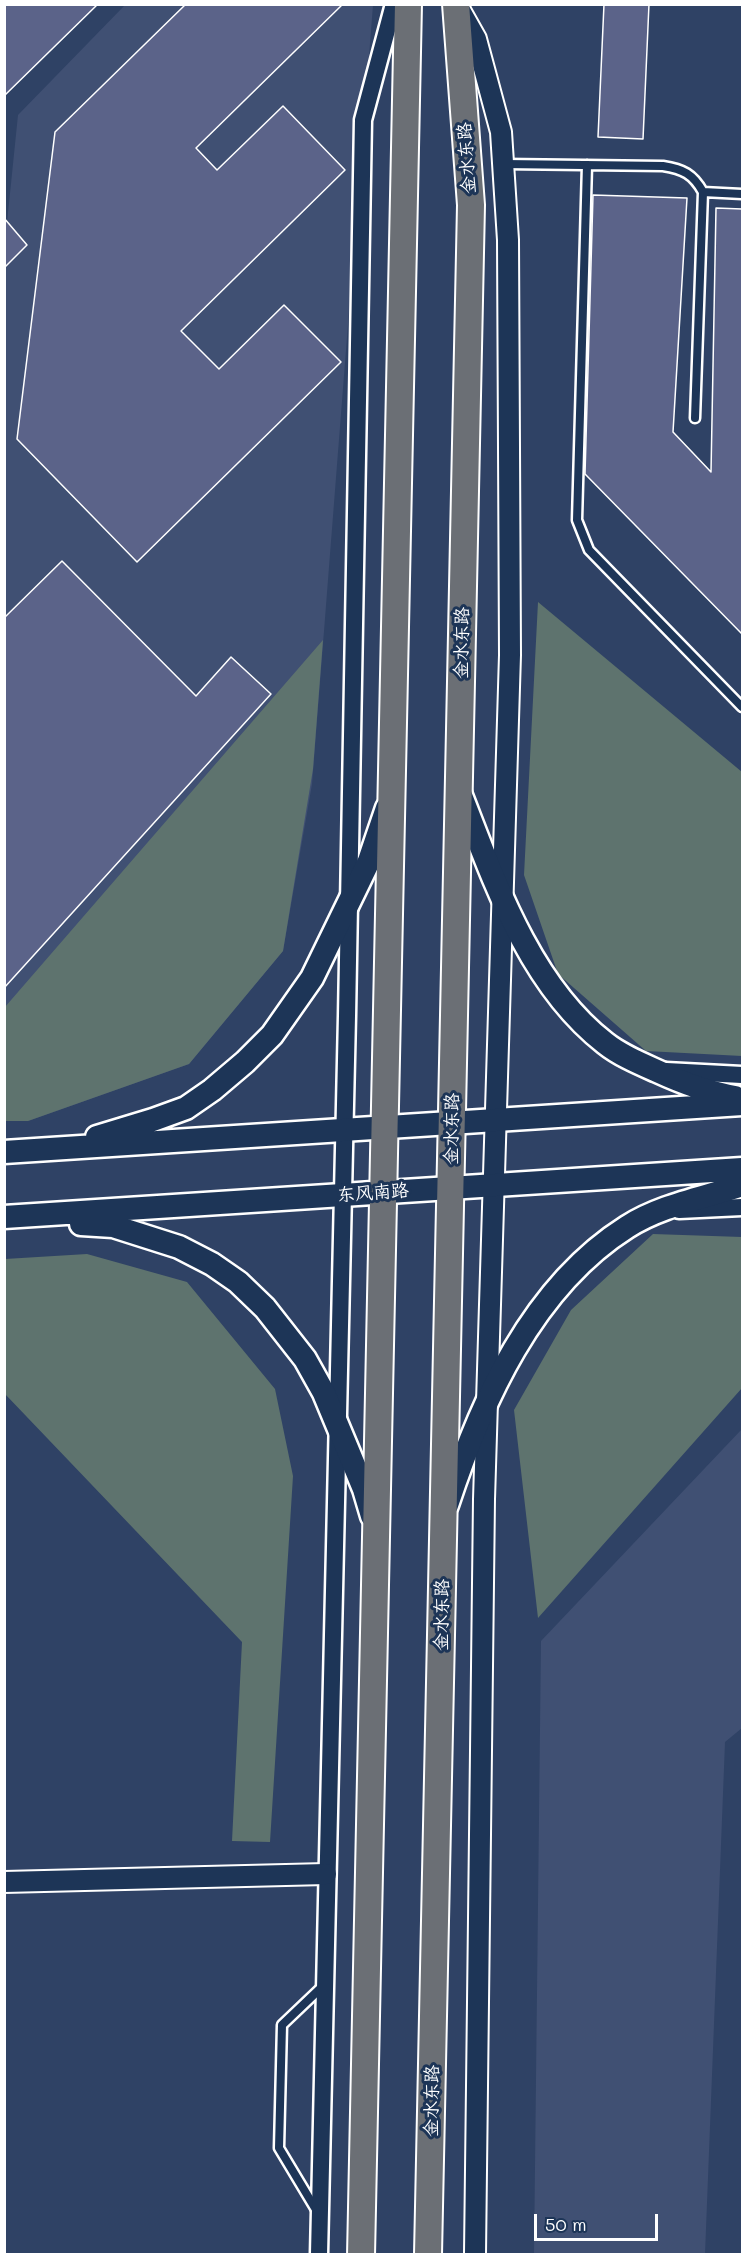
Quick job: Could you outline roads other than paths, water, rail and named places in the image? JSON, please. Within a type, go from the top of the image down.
[{"type":"main road","points":[[361,2254],[408,4]]},
{"type":"main road","name":"金水东路","points":[[428,2254],[471,205],[457,4]]},
{"type":"main road","points":[[459,789],[517,930],[542,975],[559,998],[584,1025],[606,1044],[655,1070],[711,1093],[742,1098]]},
{"type":"main road","points":[[56,1149],[186,1108],[213,1090],[246,1062],[272,1035],[312,978],[369,861],[390,798]]},
{"type":"main road","points":[[4,1152],[742,1104]]},
{"type":"main road","name":"东风南路","points":[[4,1218],[606,1178],[742,1186]]},
{"type":"main road","points":[[444,1515],[460,1467],[514,1350],[532,1320],[552,1294],[608,1240],[628,1226],[660,1210],[742,1186]]},
{"type":"main road","points":[[4,1218],[113,1226],[179,1247],[212,1264],[238,1282],[265,1308],[304,1359],[324,1393],[364,1489],[375,1529]]},
{"type":"street","points":[[319,2254],[349,901],[363,120],[394,4]]},
{"type":"street","points":[[457,4],[476,39],[501,132],[508,240],[510,655],[487,1406],[475,2254]]},
{"type":"street","points":[[655,1070],[742,1075]]},
{"type":"street","points":[[4,1881],[326,1874]]},
{"type":"lane","points":[[503,164],[663,166],[689,173],[703,192],[695,418]]},
{"type":"lane","points":[[587,165],[577,520],[588,550],[742,707]]},
{"type":"lane","points":[[703,192],[742,194]]},
{"type":"lane","points":[[320,2216],[279,2148],[282,2025],[324,1984]]}]
